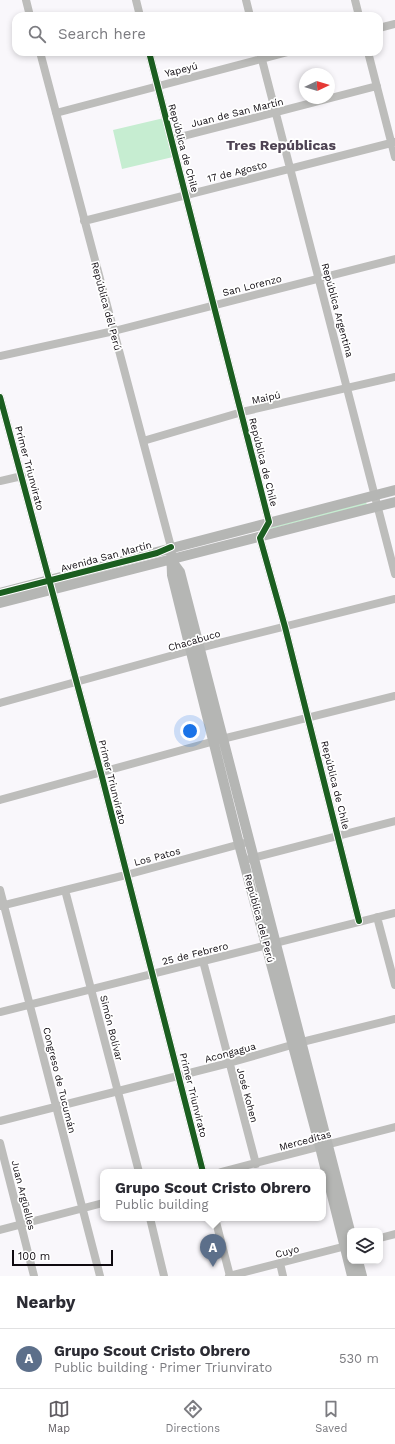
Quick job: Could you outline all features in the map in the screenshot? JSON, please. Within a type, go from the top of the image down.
[{"type":"main road","name":"Avenida San Martín","points":[[0,603],[51,585],[157,553],[171,547],[395,490]]},
{"type":"main road","name":"Avenida San Martín","points":[[0,594],[171,560],[395,502]]},
{"type":"main road","name":"República del Perú","points":[[171,547],[172,575],[195,650],[248,859],[324,1146],[347,1245]]},
{"type":"main road","name":"República del Perú","points":[[324,1146],[349,1228]]},
{"type":"main road","name":"República del Perú","points":[[350,1264],[352,1276]]},
{"type":"main road","points":[[359,1264],[362,1276]]},
{"type":"street","points":[[28,0],[30,12]]},
{"type":"street","points":[[136,0],[139,12]]},
{"type":"street","points":[[246,0],[249,12]]},
{"type":"street","points":[[355,0],[358,12]]},
{"type":"street","points":[[383,27],[395,24]]},
{"type":"street","name":"República del Perú","points":[[41,56],[171,547]]},
{"type":"street","name":"República de Chile","points":[[150,56],[269,522],[260,538],[309,719],[359,921]]},
{"type":"street","name":"Yapeyú","points":[[56,113],[158,86],[258,56]]},
{"type":"street","name":"República Argentina","points":[[261,56],[395,574]]},
{"type":"street","points":[[369,56],[393,142],[395,157]]},
{"type":"street","name":"Juan de San Martín","points":[[172,139],[377,86]]},
{"type":"street","name":"17 de Agosto","points":[[84,221],[393,142]]},
{"type":"street","name":"San Lorenzo","points":[[0,356],[114,331],[395,259]]},
{"type":"street","name":"Maipú","points":[[143,441],[242,412],[348,389],[395,377]]},
{"type":"street","name":"Primer Triunvirato","points":[[0,397],[101,773],[202,1169]]},
{"type":"street","points":[[0,481],[22,476]]},
{"type":"street","name":"Chacabuco","points":[[0,703],[195,650],[395,599]]},
{"type":"street","points":[[0,800],[218,740],[309,719],[395,696]]},
{"type":"street","points":[[248,859],[339,837],[395,821]]},
{"type":"street","name":"Los Patos","points":[[2,905],[126,875],[244,843]]},
{"type":"street","name":"Congreso de Tucumán","points":[[0,890],[2,905],[31,1004],[100,1276]]},
{"type":"street","name":"Simón Bolívar","points":[[65,890],[92,989],[137,1169]]},
{"type":"street","name":"25 de Febrero","points":[[0,1012],[395,913]]},
{"type":"street","points":[[377,918],[395,985]]},
{"type":"street","name":"José Kohen","points":[[203,961],[256,1164]]},
{"type":"street","name":"Acongagua","points":[[0,1121],[229,1063],[297,1043],[395,1020]]},
{"type":"street","name":"Merceditas","points":[[234,1169],[395,1127]]},
{"type":"street","name":"Juan Argüelles","points":[[0,1143],[34,1276]]},
{"type":"street","points":[[0,1230],[100,1204]]},
{"type":"street","points":[[151,1221],[164,1276]]},
{"type":"street","points":[[216,1221],[229,1276]]},
{"type":"street","points":[[383,1237],[395,1234]]},
{"type":"street","name":"Cuyo","points":[[229,1276],[347,1245]]},
{"type":"street","points":[[280,1263],[283,1276]]},
{"type":"green space","points":[[164,118],[173,157],[122,169],[113,130]]},
{"type":"green space","points":[[366,502],[367,505],[270,529],[271,527]]},
{"type":"cycle path","points":[[150,56],[269,522],[260,538],[285,627],[359,921]]},
{"type":"cycle path","points":[[0,397],[101,773],[202,1169]]},
{"type":"cycle path","points":[[0,593],[157,553],[171,547]]},
{"type":"place","name":"Grupo Scout Cristo Obrero","points":[[213,1267]]},
{"type":"district","name":"Tres Repúblicas","points":[[281,145]]}]
